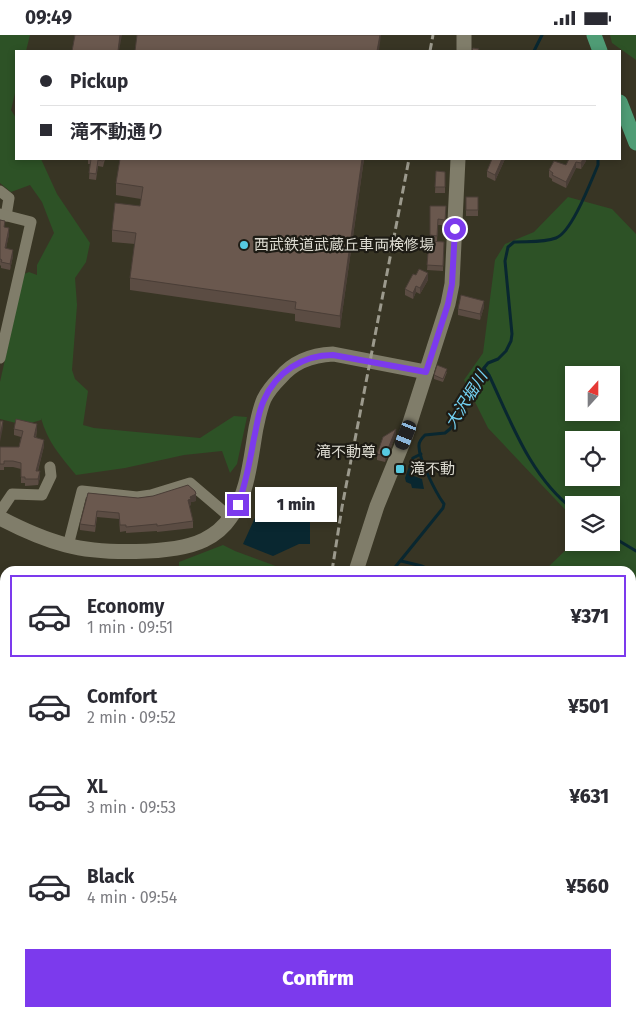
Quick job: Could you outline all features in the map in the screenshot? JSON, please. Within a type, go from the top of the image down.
[{"type":"highway","points":[[594,35],[600,50]]},
{"type":"highway","points":[[621,105],[636,143]]},
{"type":"street","points":[[464,35],[464,50]]},
{"type":"street","points":[[358,566],[377,506],[406,435],[448,304],[452,284],[458,160]]},
{"type":"street","points":[[0,191],[9,198],[3,215],[31,221],[0,358]]},
{"type":"street","points":[[0,518],[23,530],[68,546],[102,551],[135,552],[172,549],[203,540],[219,530],[231,518],[245,486],[263,401],[271,387],[294,364],[319,355],[333,355],[426,372]]},
{"type":"street","points":[[0,512],[12,494],[42,495],[51,477],[50,467]]},
{"type":"street","points":[[68,546],[82,491],[137,497],[151,495],[190,483],[231,518]]},
{"type":"green space","points":[[0,35],[30,35],[26,50],[15,50],[15,93],[11,110],[15,116],[15,160],[41,160],[57,194],[90,243],[86,262],[75,278],[77,305],[72,370],[75,379],[88,391],[83,425],[94,428],[200,438],[234,416],[247,417],[237,464],[230,473],[222,451],[184,455],[125,468],[76,475],[51,441],[41,418],[41,420],[24,425],[0,419],[0,382],[24,274],[29,272],[37,275],[37,265],[54,233],[42,202],[30,185],[11,192],[0,183]]},
{"type":"green space","points":[[610,35],[636,35],[636,60],[612,43]]},
{"type":"green space","points":[[568,197],[612,209],[636,234],[636,566],[549,566],[565,551],[620,551],[620,496],[565,496],[565,509],[488,428],[464,380],[483,353],[495,260],[505,244],[534,232]]},
{"type":"green space","points":[[223,545],[276,566],[179,566],[179,562]]},
{"type":"water","points":[[412,457],[416,463],[416,468],[420,470],[414,476],[422,479],[424,489],[412,488],[411,484],[406,482],[405,478]]},
{"type":"water","points":[[263,500],[282,509],[310,511],[310,544],[299,544],[273,556],[243,544]]},
{"type":"building","points":[[75,35],[120,35],[118,50],[72,50]]},
{"type":"building","points":[[137,35],[380,35],[377,50],[135,50]]},
{"type":"building","points":[[91,160],[98,160],[96,174],[89,173]]},
{"type":"building","name":"西武鉄道武蔵丘車両検修場","points":[[120,160],[362,160],[340,316],[295,309],[296,302],[130,278],[136,233],[112,230],[115,203],[140,206],[143,187],[116,183]]},
{"type":"building","points":[[492,160],[502,160],[495,175],[487,171]]},
{"type":"building","points":[[568,160],[582,160],[581,163],[576,162],[566,182],[552,175],[553,173],[549,170],[554,161],[566,165]]},
{"type":"building","points":[[436,171],[445,172],[445,187],[435,187]]},
{"type":"building","points":[[466,197],[478,197],[478,210],[466,210]]},
{"type":"building","points":[[430,206],[446,206],[445,220],[438,219],[437,236],[430,235]]},
{"type":"building","points":[[0,220],[5,221],[4,227],[9,228],[5,248],[13,250],[10,264],[1,262],[2,260],[0,259]]},
{"type":"building","points":[[429,241],[444,242],[443,266],[427,265]]},
{"type":"building","points":[[419,269],[428,273],[420,288],[416,286],[413,293],[405,289],[413,274],[416,275]]},
{"type":"building","points":[[461,295],[484,301],[480,314],[458,309]]},
{"type":"building","points":[[437,365],[447,369],[443,379],[434,375]]},
{"type":"building","points":[[16,419],[37,424],[34,437],[44,440],[36,471],[40,471],[38,479],[25,479],[25,477],[21,477],[21,463],[4,461],[4,464],[0,464],[0,447],[19,447],[23,431],[14,429]]},
{"type":"building","points":[[0,421],[3,421],[0,436]]},
{"type":"building","points":[[396,429],[385,456],[377,454],[383,437]]},
{"type":"building","points":[[188,485],[196,494],[188,500],[193,521],[157,526],[157,524],[126,527],[126,525],[120,525],[119,513],[97,511],[95,526],[80,524],[88,493],[138,498],[153,496]]},
{"type":"waterway","name":"大沢堀川","points":[[534,50],[542,35]]},
{"type":"waterway","name":"大沢堀川","points":[[396,566],[443,508],[444,504],[424,466],[419,451],[420,441],[425,435],[445,433],[450,429],[470,399],[484,368],[488,363],[498,359],[506,351],[511,341],[512,334],[505,261],[508,247],[514,242],[546,241],[562,234],[580,205],[598,165],[598,160]]},
{"type":"waterway","points":[[484,368],[534,466],[565,502]]},
{"type":"waterway","name":"大沢堀川","points":[[413,458],[421,454]]},
{"type":"waterway","points":[[620,541],[636,551]]},
{"type":"waterway","points":[[401,561],[422,566]]},
{"type":"railway","points":[[430,50],[433,35]]},
{"type":"railway","points":[[333,566],[342,507],[409,160]]},
{"type":"place","name":"西武鉄道武蔵丘車両検修場","points":[[244,245]]},
{"type":"place","name":"滝不動尊","points":[[386,452]]},
{"type":"place","name":"滝不動","points":[[400,469]]},
{"type":"route","points":[[238,505],[245,486],[263,401],[271,387],[294,364],[319,355],[333,355],[426,372],[448,304],[452,284],[455,229]]}]
